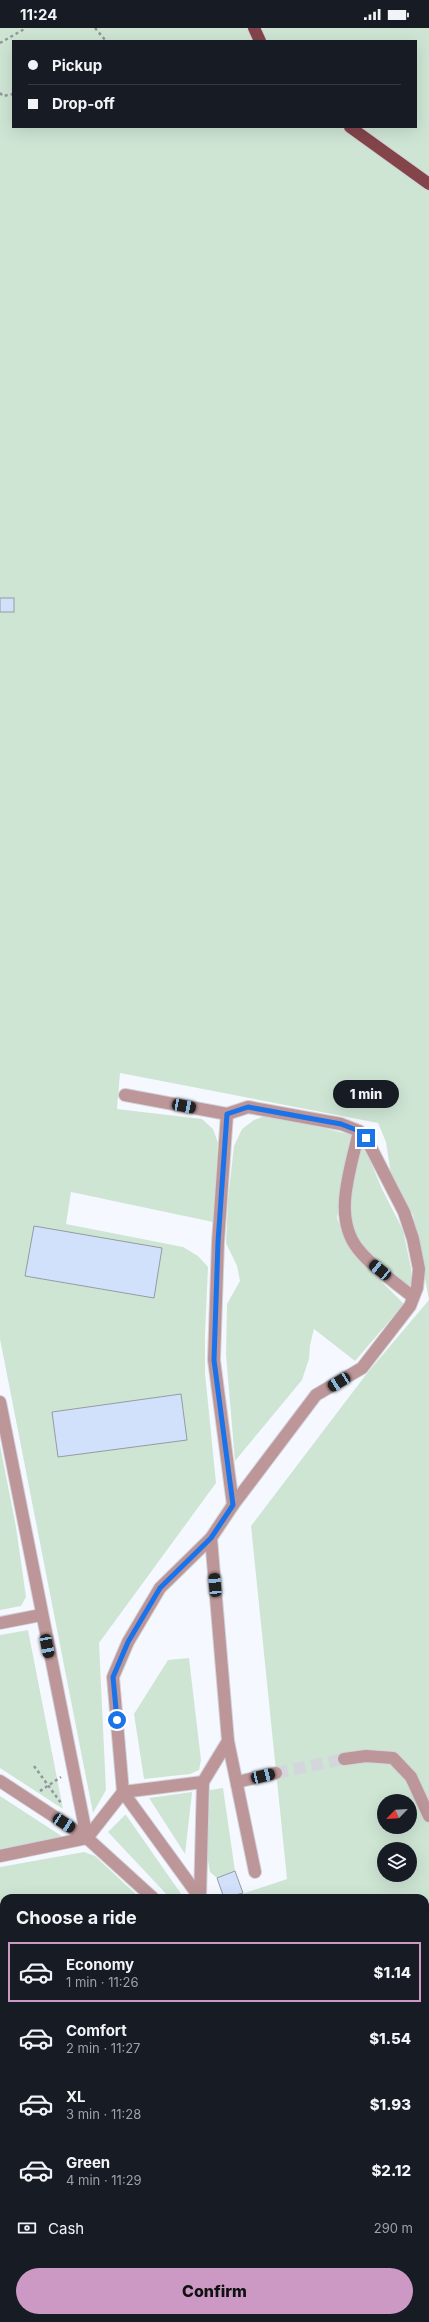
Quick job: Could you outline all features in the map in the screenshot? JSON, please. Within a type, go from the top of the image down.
[{"type":"main road","points":[[254,28],[260,40]]},
{"type":"main road","points":[[351,128],[429,184]]},
{"type":"lane","points":[[125,1095],[227,1114],[248,1107],[341,1124],[359,1131],[366,1138],[404,1212],[419,1268],[417,1288],[410,1306],[362,1368],[316,1396],[233,1505],[211,1538],[160,1588],[128,1642],[113,1677],[123,1792],[197,1894]]},
{"type":"lane","points":[[227,1114],[218,1242],[214,1360],[233,1505]]},
{"type":"lane","points":[[359,1131],[345,1199],[344,1217],[349,1234],[358,1249],[370,1261],[414,1297]]},
{"type":"lane","points":[[0,1402],[41,1615],[87,1838]]},
{"type":"lane","points":[[211,1538],[228,1741],[255,1872]]},
{"type":"lane","points":[[0,1623],[41,1615]]},
{"type":"lane","points":[[200,1894],[203,1782],[228,1741]]},
{"type":"lane","points":[[344,1759],[366,1756],[393,1758],[411,1777],[429,1816]]},
{"type":"lane","points":[[237,1782],[276,1773]]},
{"type":"lane","points":[[0,1781],[87,1838],[148,1894]]},
{"type":"lane","points":[[0,1856],[87,1838],[123,1792],[203,1782]]},
{"type":"path","points":[[0,43],[26,28]]},
{"type":"path","points":[[95,28],[105,40]]},
{"type":"path","points":[[0,93],[3,96],[12,94]]},
{"type":"path","points":[[29,1800],[73,1768]]},
{"type":"green space","points":[[0,28],[429,28],[429,1300],[413,1215],[391,1175],[386,1142],[378,1123],[120,1073],[117,1109],[202,1119],[213,1129],[218,1143],[213,1222],[71,1192],[66,1224],[183,1247],[198,1256],[208,1267],[205,1373],[216,1483],[99,1643],[106,1790],[93,1813],[0,1339]],"holes":[[[162,1248],[153,1298],[25,1276]],[[180,1394],[187,1440],[58,1457],[52,1412]]]},
{"type":"green space","points":[[265,1116],[275,1116],[352,1135],[337,1218],[350,1250],[404,1304],[355,1361],[314,1329],[310,1345],[309,1359],[302,1380],[235,1461],[226,1355],[227,1304],[240,1281],[237,1266],[226,1243],[228,1199],[234,1146],[242,1129],[254,1120]]},
{"type":"green space","points":[[362,1141],[382,1189],[403,1230],[411,1268],[412,1288],[368,1253],[359,1241],[353,1228],[351,1200]]},
{"type":"green space","points":[[429,1300],[429,1894],[242,1894],[287,1879],[251,1526],[368,1372]]},
{"type":"green space","points":[[0,1445],[16,1527],[26,1597],[21,1606],[0,1610]]},
{"type":"green space","points":[[28,1630],[63,1809],[0,1768],[0,1635]]},
{"type":"green space","points":[[189,1658],[201,1760],[199,1770],[190,1774],[144,1779],[134,1714],[168,1660]]},
{"type":"green space","points":[[223,1788],[235,1871],[217,1878],[210,1872],[207,1856],[210,1790]]},
{"type":"green space","points":[[192,1793],[185,1854],[149,1798]]},
{"type":"green space","points":[[0,1796],[63,1837],[0,1849]]},
{"type":"green space","points":[[126,1815],[181,1894],[166,1894],[108,1832]]},
{"type":"green space","points":[[84,1852],[95,1856],[136,1894],[0,1894],[0,1867]]},
{"type":"building","points":[[0,598],[14,598],[14,612],[0,612]]},
{"type":"building","points":[[34,1226],[162,1248],[154,1298],[25,1276]]},
{"type":"building","points":[[181,1394],[187,1440],[58,1457],[52,1412]]},
{"type":"building","points":[[235,1871],[243,1893],[223,1894],[217,1878]]},
{"type":"tunnel","points":[[276,1773],[344,1759]]},
{"type":"route","points":[[117,1720],[113,1677],[128,1642],[160,1588],[211,1538],[233,1505],[214,1360],[218,1242],[227,1114],[248,1107],[341,1124],[359,1131],[366,1138]]}]
